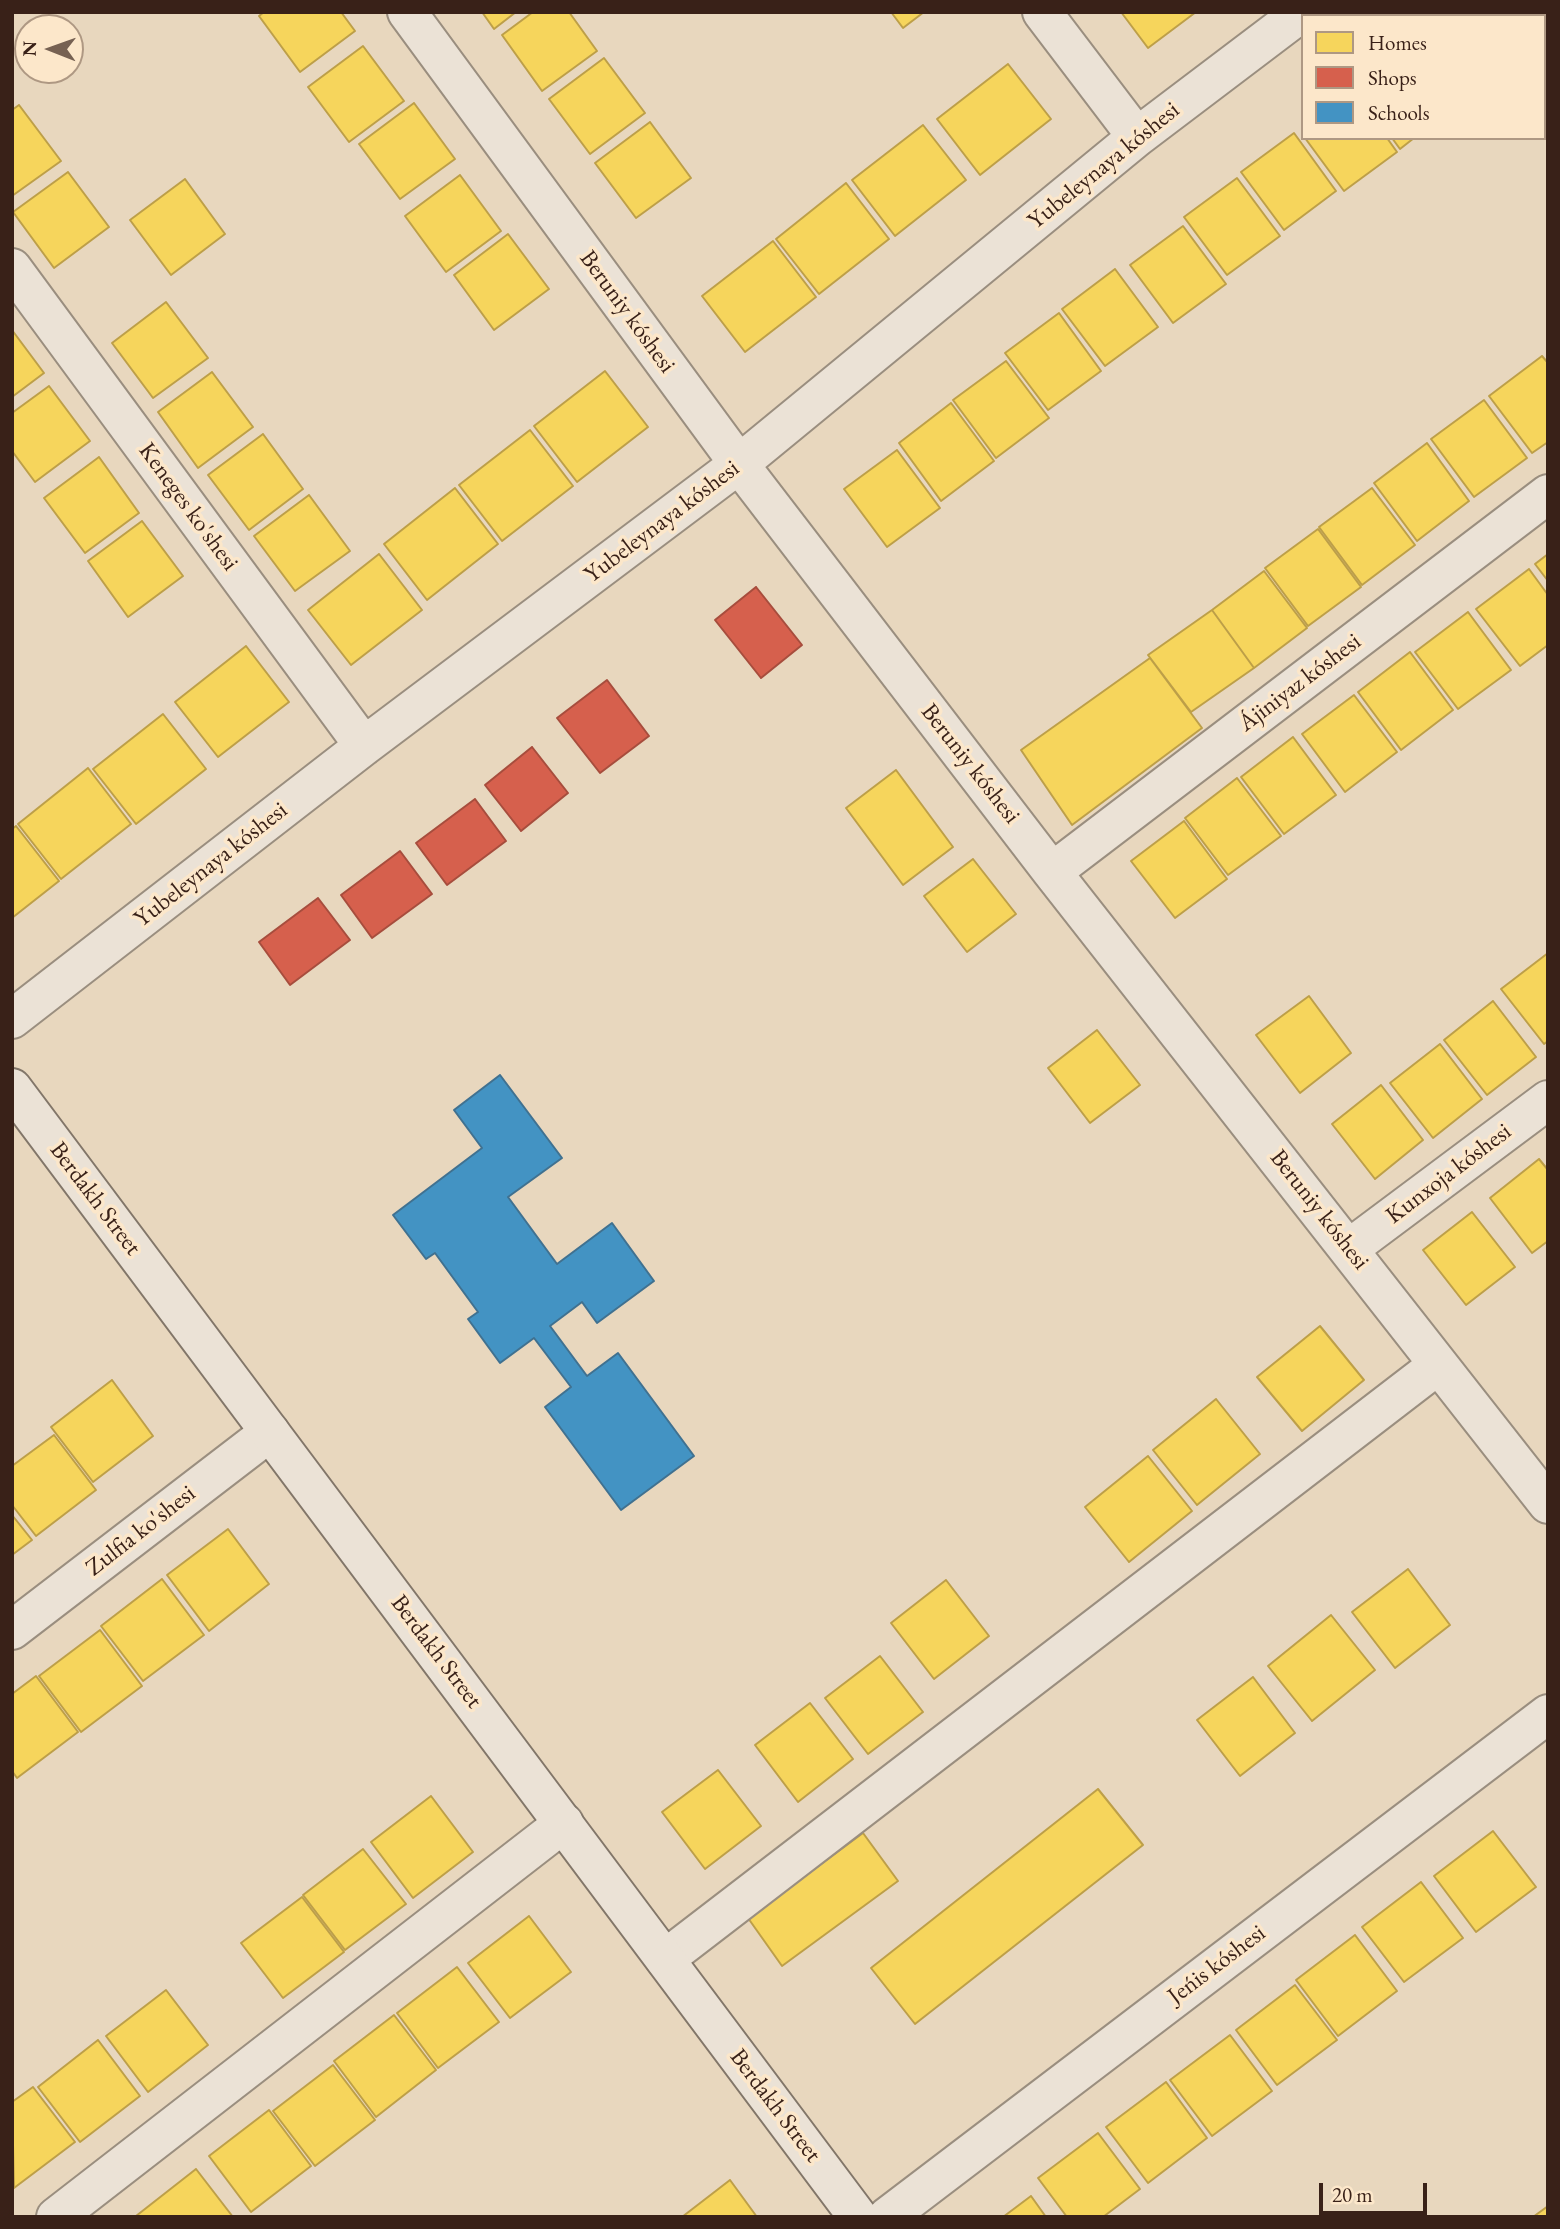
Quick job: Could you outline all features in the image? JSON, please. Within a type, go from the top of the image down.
[{"type":"street","name":"Beruniy kóshesi","points":[[407,12],[739,464],[1052,872],[1350,1248],[1548,1504]]},
{"type":"street","points":[[1042,12],[1138,137]]},
{"type":"street","name":"Yubeleynaya kóshesi","points":[[12,1019],[364,746],[739,464],[1138,137],[1302,12]]},
{"type":"street","name":"Keneges ko'shesi","points":[[12,268],[364,746]]},
{"type":"street","name":"Ájiniyaz kóshesi","points":[[1052,872],[1548,494]]},
{"type":"street","name":"Berdakh Street","points":[[12,1088],[858,2217]]},
{"type":"street","name":"Kunxoja kóshesi","points":[[1350,1248],[1548,1100]]},
{"type":"street","points":[[665,1959],[1438,1365]]},
{"type":"street","name":"Zulfia ko'shesi","points":[[12,1630],[270,1432]]},
{"type":"street","name":"Jeńis kóshesi","points":[[887,2217],[1548,1714]]},
{"type":"street","points":[[56,2217],[564,1823]]},
{"type":"building: Homes","points":[[264,12],[341,12],[355,31],[300,72],[259,16]]},
{"type":"building: Homes","points":[[482,12],[516,12],[494,29]]},
{"type":"building: Homes","points":[[533,12],[569,12],[597,51],[542,91],[502,35]]},
{"type":"building: Homes","points":[[891,12],[924,12],[903,28]]},
{"type":"building: Homes","points":[[1121,12],[1196,12],[1148,48]]},
{"type":"building: Homes","points":[[1477,12],[1548,12],[1548,43],[1546,44],[1546,14]]},
{"type":"building: Homes","points":[[363,46],[404,101],[349,142],[308,87]]},
{"type":"building: Homes","points":[[604,58],[645,113],[590,154],[549,99]]},
{"type":"building: Homes","points":[[1008,64],[1051,119],[980,175],[937,119]]},
{"type":"building: Homes","points":[[414,103],[455,159],[400,199],[359,144]]},
{"type":"building: Homes","points":[[19,105],[61,161],[12,196],[12,110]]},
{"type":"building: Homes","points":[[650,122],[691,178],[636,218],[595,163]]},
{"type":"building: Homes","points":[[923,125],[966,180],[895,236],[852,180]]},
{"type":"building: Homes","points":[[1294,133],[1336,191],[1284,230],[1241,172]]},
{"type":"building: Homes","points":[[1306,140],[1388,140],[1397,152],[1344,191]]},
{"type":"building: Homes","points":[[1393,140],[1411,140],[1400,149]]},
{"type":"building: Homes","points":[[68,172],[109,227],[54,268],[13,212]]},
{"type":"building: Homes","points":[[460,175],[501,231],[446,272],[405,216]]},
{"type":"building: Homes","points":[[1237,178],[1280,236],[1227,275],[1184,217]]},
{"type":"building: Homes","points":[[185,179],[225,234],[171,275],[130,220]]},
{"type":"building: Homes","points":[[846,183],[889,239],[819,294],[776,239]]},
{"type":"building: Homes","points":[[1183,226],[1226,284],[1173,323],[1130,265]]},
{"type":"building: Homes","points":[[508,234],[549,289],[494,330],[454,275]]},
{"type":"building: Homes","points":[[773,241],[816,297],[745,352],[702,296]]},
{"type":"building: Homes","points":[[1115,269],[1158,327],[1105,366],[1062,309]]},
{"type":"building: Homes","points":[[166,302],[208,358],[153,398],[112,343]]},
{"type":"building: Homes","points":[[1059,313],[1101,371],[1048,410],[1005,353]]},
{"type":"building: Homes","points":[[12,330],[44,373],[12,397]]},
{"type":"building: Homes","points":[[1542,356],[1548,363],[1548,442],[1532,453],[1489,396]]},
{"type":"building: Homes","points":[[1006,361],[1049,418],[996,458],[953,400]]},
{"type":"building: Homes","points":[[605,371],[648,427],[577,482],[534,426]]},
{"type":"building: Homes","points":[[212,372],[253,427],[198,468],[158,412]]},
{"type":"building: Homes","points":[[49,386],[90,441],[35,482],[12,451],[12,413]]},
{"type":"building: Homes","points":[[1484,400],[1527,458],[1474,497],[1431,439]]},
{"type":"building: Homes","points":[[951,403],[994,461],[941,501],[899,443]]},
{"type":"building: Homes","points":[[530,430],[573,486],[502,541],[459,485]]},
{"type":"building: Homes","points":[[263,434],[303,489],[249,530],[208,475]]},
{"type":"building: Homes","points":[[1427,443],[1469,501],[1417,541],[1374,483]]},
{"type":"building: Homes","points":[[897,450],[940,508],[887,547],[844,489]]},
{"type":"building: Homes","points":[[99,457],[139,513],[85,553],[44,498]]},
{"type":"building: Homes","points":[[455,488],[498,544],[427,600],[384,544]]},
{"type":"building: Homes","points":[[1372,488],[1415,545],[1362,585],[1319,527]]},
{"type":"building: Homes","points":[[309,495],[350,551],[295,591],[254,536]]},
{"type":"building: Homes","points":[[142,521],[183,576],[128,617],[88,561]]},
{"type":"building: Homes","points":[[1318,529],[1361,587],[1308,626],[1265,568]]},
{"type":"building: Homes","points":[[379,554],[422,610],[351,665],[308,610]]},
{"type":"building: Homes","points":[[1548,554],[1548,581],[1535,564]]},
{"type":"building: Homes","points":[[1529,569],[1548,595],[1548,645],[1520,666],[1476,609]]},
{"type":"building: Homes","points":[[1264,571],[1307,628],[1254,668],[1212,610]]},
{"type":"building: Homes","points":[[1212,610],[1254,668],[1191,712],[1148,655]]},
{"type":"building: Homes","points":[[1468,612],[1511,670],[1458,709],[1415,652]]},
{"type":"building: Homes","points":[[246,646],[289,702],[218,757],[175,702]]},
{"type":"building: Homes","points":[[1410,652],[1453,710],[1401,750],[1358,692]]},
{"type":"building: Homes","points":[[1150,658],[1202,728],[1072,825],[1021,750]]},
{"type":"building: Homes","points":[[1354,695],[1397,752],[1345,792],[1302,734]]},
{"type":"building: Homes","points":[[163,714],[206,769],[136,824],[93,769]]},
{"type":"building: Homes","points":[[1293,737],[1336,795],[1284,834],[1241,777]]},
{"type":"building: Homes","points":[[88,768],[131,824],[61,879],[18,824]]},
{"type":"building: Homes","points":[[896,770],[953,847],[903,885],[846,808]]},
{"type":"building: Homes","points":[[1237,778],[1281,836],[1228,875],[1185,818]]},
{"type":"building: Homes","points":[[1184,821],[1227,879],[1175,918],[1131,861]]},
{"type":"building: Homes","points":[[16,826],[59,881],[12,918],[12,829]]},
{"type":"building: Homes","points":[[973,859],[1016,914],[967,952],[924,896]]},
{"type":"building: Homes","points":[[1548,953],[1548,1041],[1544,1044],[1501,989]]},
{"type":"building: Homes","points":[[1309,996],[1351,1053],[1300,1093],[1256,1035]]},
{"type":"building: Homes","points":[[1493,1001],[1536,1057],[1487,1095],[1444,1040]]},
{"type":"building: Homes","points":[[1097,1030],[1140,1085],[1090,1123],[1048,1068]]},
{"type":"building: Homes","points":[[1440,1044],[1482,1099],[1433,1138],[1390,1083]]},
{"type":"building: Homes","points":[[1381,1085],[1423,1140],[1375,1179],[1332,1124]]},
{"type":"building: Homes","points":[[1539,1159],[1548,1170],[1548,1241],[1532,1253],[1490,1198]]},
{"type":"building: Homes","points":[[1472,1212],[1515,1267],[1466,1305],[1423,1250]]},
{"type":"building: Homes","points":[[1320,1326],[1364,1380],[1302,1431],[1257,1377]]},
{"type":"building: Homes","points":[[112,1380],[153,1436],[93,1482],[51,1427]]},
{"type":"building: Homes","points":[[1216,1399],[1260,1454],[1197,1505],[1153,1450]]},
{"type":"building: Homes","points":[[54,1435],[96,1490],[36,1536],[12,1505],[12,1466]]},
{"type":"building: Homes","points":[[1148,1456],[1192,1511],[1129,1562],[1085,1507]]},
{"type":"building: Homes","points":[[12,1515],[32,1540],[12,1555]]},
{"type":"building: Homes","points":[[228,1529],[269,1584],[209,1631],[167,1575]]},
{"type":"building: Homes","points":[[1408,1569],[1450,1625],[1395,1668],[1352,1612]]},
{"type":"building: Homes","points":[[162,1579],[204,1635],[143,1681],[101,1626]]},
{"type":"building: Homes","points":[[946,1580],[989,1636],[934,1679],[891,1623]]},
{"type":"building: Homes","points":[[1331,1615],[1375,1670],[1312,1721],[1268,1666]]},
{"type":"building: Homes","points":[[100,1630],[142,1686],[81,1732],[39,1676]]},
{"type":"building: Homes","points":[[880,1656],[923,1712],[868,1754],[825,1698]]},
{"type":"building: Homes","points":[[36,1676],[78,1732],[17,1778],[12,1771],[12,1694]]},
{"type":"building: Homes","points":[[1253,1677],[1295,1733],[1240,1776],[1197,1720]]},
{"type":"building: Homes","points":[[810,1703],[853,1759],[798,1802],[755,1745]]},
{"type":"building: Homes","points":[[718,1770],[761,1826],[705,1869],[662,1812]]},
{"type":"building: Homes","points":[[1098,1789],[1143,1845],[915,2024],[871,1968]]},
{"type":"building: Homes","points":[[431,1796],[473,1852],[413,1898],[371,1842]]},
{"type":"building: Homes","points":[[1493,1831],[1536,1887],[1476,1932],[1434,1876]]},
{"type":"building: Homes","points":[[863,1833],[898,1881],[782,1966],[748,1918]]},
{"type":"building: Homes","points":[[363,1849],[406,1904],[345,1950],[303,1895]]},
{"type":"building: Homes","points":[[1421,1882],[1463,1938],[1404,1982],[1362,1927]]},
{"type":"building: Homes","points":[[302,1897],[344,1952],[283,1998],[241,1943]]},
{"type":"building: Homes","points":[[529,1916],[571,1972],[510,2018],[468,1963]]},
{"type":"building: Homes","points":[[1355,1935],[1397,1991],[1338,2036],[1296,1980]]},
{"type":"building: Homes","points":[[457,1967],[499,2022],[438,2068],[397,2013]]},
{"type":"building: Homes","points":[[1295,1985],[1337,2040],[1277,2085],[1236,2030]]},
{"type":"building: Homes","points":[[166,1990],[208,2045],[148,2092],[106,2036]]},
{"type":"building: Homes","points":[[394,2015],[436,2070],[376,2117],[334,2061]]},
{"type":"building: Homes","points":[[1230,2035],[1272,2091],[1212,2136],[1170,2080]]},
{"type":"building: Homes","points":[[98,2040],[140,2096],[80,2142],[38,2087]]},
{"type":"building: Homes","points":[[333,2065],[375,2120],[315,2166],[273,2111]]},
{"type":"building: Homes","points":[[1166,2082],[1207,2138],[1148,2183],[1106,2127]]},
{"type":"building: Homes","points":[[33,2087],[75,2142],[14,2188],[12,2102]]},
{"type":"building: Homes","points":[[269,2110],[311,2166],[251,2212],[209,2156]]},
{"type":"building: Homes","points":[[1098,2133],[1140,2189],[1103,2217],[1067,2217],[1038,2178]]},
{"type":"building: Homes","points":[[196,2169],[233,2217],[136,2216]]},
{"type":"building: Homes","points":[[730,2180],[757,2217],[682,2217]]},
{"type":"building: Homes","points":[[1031,2196],[1046,2217],[1003,2217]]},
{"type":"building: Homes","points":[[1548,2206],[1548,2217],[1533,2217]]},
{"type":"building: Shops","points":[[756,587],[802,645],[761,678],[715,620]]},
{"type":"building: Shops","points":[[607,680],[649,736],[600,773],[557,718]]},
{"type":"building: Shops","points":[[532,747],[568,793],[521,831],[485,785]]},
{"type":"building: Shops","points":[[475,799],[506,841],[447,885],[416,843]]},
{"type":"building: Shops","points":[[400,851],[432,894],[372,938],[341,895]]},
{"type":"building: Shops","points":[[318,898],[350,940],[290,985],[259,942]]},
{"type":"building: Schools","points":[[500,1075],[562,1158],[508,1197],[557,1264],[612,1223],[654,1281],[597,1323],[582,1302],[550,1326],[587,1376],[618,1353],[694,1456],[621,1510],[545,1407],[571,1387],[534,1338],[500,1363],[468,1319],[478,1312],[435,1253],[426,1259],[393,1215],[482,1148],[454,1110]]}]
